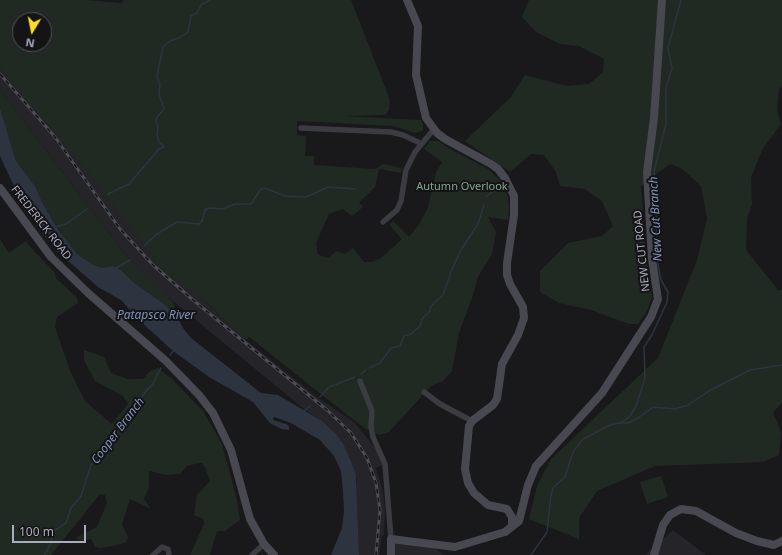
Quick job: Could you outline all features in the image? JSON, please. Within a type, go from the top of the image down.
[{"type":"street","points":[[391,539],[455,547],[488,539],[505,532],[512,526],[513,519],[509,512],[485,504],[474,494],[468,484],[465,469],[465,452],[468,432],[472,421],[493,406],[497,400],[502,364],[518,335],[524,318],[524,307],[510,284],[507,275],[515,205],[510,187],[498,169],[454,145],[434,129],[425,113],[418,89],[416,62],[418,26],[407,0]]},
{"type":"street","name":"NEW CUT ROAD","points":[[512,526],[520,519],[528,485],[536,466],[602,393],[656,308],[658,299],[652,259],[647,172],[654,118],[662,0]]},
{"type":"street","points":[[302,128],[391,132],[403,135],[420,143]]},
{"type":"street","points":[[383,222],[397,210],[401,201],[406,170],[420,143],[434,129]]},
{"type":"street","name":"FREDERICK ROAD","points":[[0,188],[51,257],[88,293],[166,361],[200,395],[213,413],[231,450],[250,519],[264,544],[274,555]]},
{"type":"street","points":[[360,381],[372,410],[371,427],[373,437],[385,464],[391,555]]},
{"type":"street","points":[[424,392],[440,404],[472,421]]},
{"type":"street","points":[[654,555],[663,525],[670,515],[682,509],[696,511],[736,534],[757,541],[774,545],[782,541]]},
{"type":"street","points":[[252,555],[264,544]]},
{"type":"street","points":[[153,555],[162,547],[168,549],[169,555]]},
{"type":"shaded area","points":[[0,61],[159,259],[246,340],[317,397],[355,423],[382,457],[384,464],[376,468],[383,491],[385,510],[384,535],[382,535],[379,555],[359,555],[356,474],[344,445],[322,421],[305,410],[162,292],[128,258],[0,90]]},
{"type":"shaded area","points":[[673,530],[706,555],[645,555]]},
{"type":"shaded area","points":[[395,535],[435,548],[444,555],[391,555]]},
{"type":"green space","name":"Autumn Overlook","points":[[0,0],[85,0],[121,3],[124,0],[351,0],[390,100],[389,110],[385,115],[343,116],[421,120],[423,124],[423,131],[415,133],[394,126],[297,121],[297,135],[306,136],[305,156],[314,156],[314,165],[375,169],[383,164],[402,168],[401,173],[379,169],[375,187],[359,203],[363,207],[352,216],[343,209],[329,214],[316,243],[317,252],[319,255],[328,258],[337,251],[345,254],[353,248],[364,262],[372,262],[381,258],[402,239],[391,227],[390,224],[393,221],[409,237],[420,223],[428,207],[436,173],[442,162],[424,149],[430,141],[438,141],[448,148],[488,169],[499,179],[508,197],[508,220],[488,217],[496,232],[492,254],[478,277],[459,333],[452,371],[443,381],[431,386],[389,432],[380,435],[366,429],[355,421],[249,337],[246,340],[208,304],[162,268],[89,173],[0,67]]},
{"type":"green space","points":[[529,0],[782,0],[782,85],[779,90],[777,110],[781,124],[762,150],[751,178],[752,205],[747,218],[746,250],[778,290],[782,290],[782,403],[773,412],[781,432],[779,455],[763,462],[655,466],[597,491],[579,518],[579,539],[529,519],[537,486],[551,459],[658,358],[697,260],[707,219],[701,186],[681,168],[670,164],[641,186],[645,249],[652,297],[647,311],[638,324],[629,324],[591,310],[559,303],[540,292],[540,271],[568,243],[602,236],[613,226],[602,201],[585,189],[560,186],[556,172],[544,155],[531,154],[510,172],[465,141],[510,98],[525,75],[567,86],[589,84],[603,72],[604,59],[579,46],[560,44],[536,32],[522,17]]},
{"type":"green space","points":[[0,90],[128,258],[173,302],[177,316],[164,304],[133,282],[121,270],[113,266],[102,268],[92,264],[77,254],[69,245],[43,204],[35,186],[16,161],[0,108]]},
{"type":"green space","points":[[0,239],[9,253],[27,240],[26,242],[55,273],[56,278],[77,298],[78,303],[57,317],[55,327],[71,373],[85,401],[112,424],[128,404],[123,396],[95,381],[84,360],[84,350],[104,357],[111,373],[128,379],[143,379],[150,371],[158,368],[172,379],[203,411],[222,444],[237,500],[240,520],[225,531],[217,531],[210,555],[190,555],[204,524],[204,519],[194,515],[197,495],[210,481],[205,467],[202,463],[199,463],[187,466],[180,474],[166,475],[149,472],[149,488],[144,499],[151,509],[130,499],[122,524],[128,537],[126,542],[101,548],[95,547],[91,539],[81,541],[75,538],[97,527],[107,503],[105,495],[100,494],[51,555],[0,555]]},
{"type":"green space","points":[[661,476],[668,497],[647,504],[640,482]]},
{"type":"water","name":"Patapsco River","points":[[0,108],[16,161],[35,186],[43,204],[60,232],[77,254],[92,264],[102,268],[113,266],[121,270],[133,282],[164,304],[177,316],[183,328],[191,338],[261,393],[278,395],[322,421],[336,434],[344,445],[356,474],[359,555],[331,555],[342,528],[344,511],[341,471],[334,456],[320,440],[291,423],[275,417],[273,420],[286,424],[289,426],[289,430],[281,429],[270,423],[253,402],[209,377],[173,351],[140,321],[121,300],[98,287],[58,252],[42,233],[11,180],[0,156]]},
{"type":"waterway","points":[[108,194],[129,184],[159,149],[164,147],[159,142],[157,136],[158,125],[156,122],[157,117],[164,109],[159,94],[160,84],[157,77],[163,47],[170,41],[179,38],[188,32],[191,16],[197,13],[201,5],[210,0]]},
{"type":"waterway","name":"New Cut Branch","points":[[531,555],[547,532],[553,488],[565,477],[573,452],[583,439],[610,425],[620,423],[630,416],[636,406],[645,378],[644,347],[652,335],[667,302],[668,292],[661,280],[657,259],[654,171],[666,124],[666,88],[672,68],[668,48],[681,0]]},
{"type":"waterway","points":[[487,196],[501,185]]},
{"type":"waterway","points":[[144,246],[157,234],[177,222],[199,224],[202,221],[205,210],[210,208],[222,209],[235,204],[251,204],[260,190],[265,188],[285,196],[306,197],[328,187],[355,189]]},
{"type":"waterway","points":[[369,368],[380,363],[391,348],[400,346],[404,336],[411,334],[420,326],[422,319],[430,311],[431,306],[443,295],[452,269],[462,248],[478,224],[484,205]]},
{"type":"waterway","points":[[56,227],[66,224],[87,209]]},
{"type":"waterway","points":[[114,269],[130,260]]},
{"type":"waterway","name":"Cooper Branch","points":[[170,355],[174,350]]},
{"type":"waterway","points":[[621,423],[628,423],[653,407],[675,409],[688,405],[709,391],[750,370],[782,365]]},
{"type":"waterway","name":"Cooper Branch","points":[[44,555],[48,549],[55,530],[66,523],[71,508],[81,496],[91,465],[99,452],[119,430],[146,391],[152,385],[161,368]]},
{"type":"waterway","points":[[361,374],[366,370]]},
{"type":"waterway","points":[[320,397],[329,387],[355,377]]},
{"type":"waterway","points":[[304,411],[310,406]]},
{"type":"railway","points":[[0,74],[55,137],[120,229],[153,265],[193,300],[327,410],[351,433],[367,458],[376,483],[380,510],[376,555]]}]
